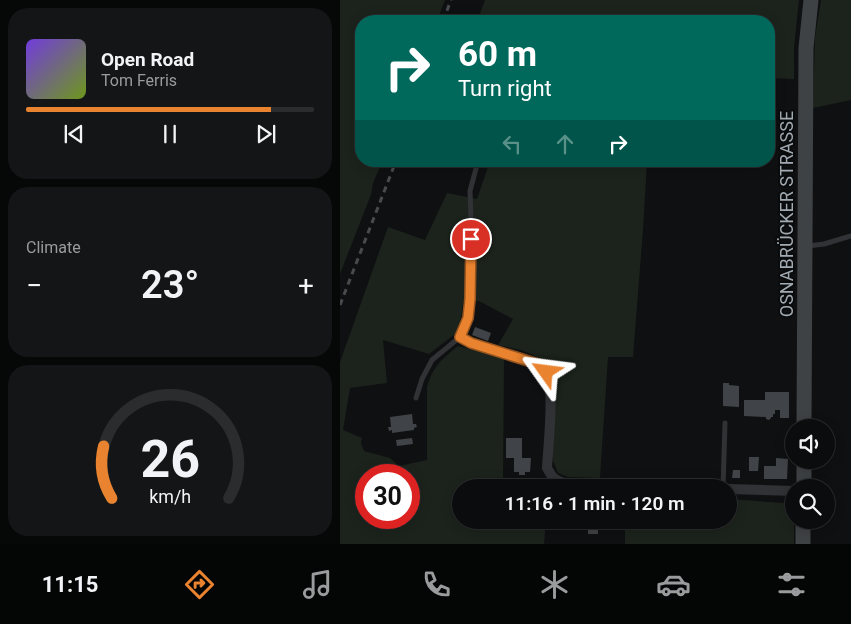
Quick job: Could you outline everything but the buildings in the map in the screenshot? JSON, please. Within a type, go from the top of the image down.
[{"type":"main road","name":"OSNABRÜCKER STRASSE","points":[[804,419],[806,48],[811,0]]},
{"type":"main road","points":[[803,529],[803,544]]},
{"type":"street","points":[[460,337],[471,343],[538,364],[546,372],[551,400],[547,468],[555,479]]},
{"type":"street","points":[[737,490],[785,492]]},
{"type":"lane","points":[[416,398],[422,379],[432,360],[460,337],[468,318],[470,299],[470,191],[476,167]]},
{"type":"lane","points":[[805,246],[824,244],[851,236]]},
{"type":"lane","points":[[723,479],[725,424]]},
{"type":"shaded area","points":[[340,0],[445,0],[439,15],[355,15],[355,167],[380,167],[340,274]]},
{"type":"shaded area","points":[[485,0],[799,0],[794,47],[794,79],[775,78],[775,15],[479,15]]},
{"type":"shaded area","points":[[821,0],[851,0],[851,100],[813,108],[815,38]]},
{"type":"shaded area","points":[[488,167],[647,167],[633,357],[608,357],[600,478],[568,477],[558,473],[553,461],[549,362],[521,350],[498,345],[513,319],[479,301],[463,302],[461,318],[455,334],[429,354],[383,340],[387,383],[350,388],[343,430],[362,438],[361,443],[364,451],[390,458],[397,464],[355,464],[355,529],[420,529],[420,464],[408,464],[427,460],[427,387],[432,374],[447,355],[458,346],[504,358],[503,479],[452,479],[452,529],[545,529],[544,544],[340,544],[340,362],[388,227],[425,240],[447,193],[477,199]]},
{"type":"shaded area","points":[[737,500],[784,503],[785,529],[794,529],[794,544],[625,544],[625,529],[737,529]]},
{"type":"railway","points":[[445,15],[451,0]]},
{"type":"railway","points":[[340,305],[394,167]]},
{"type":"route","points":[[471,239],[468,318],[460,337],[471,343],[538,364],[546,372]]}]
